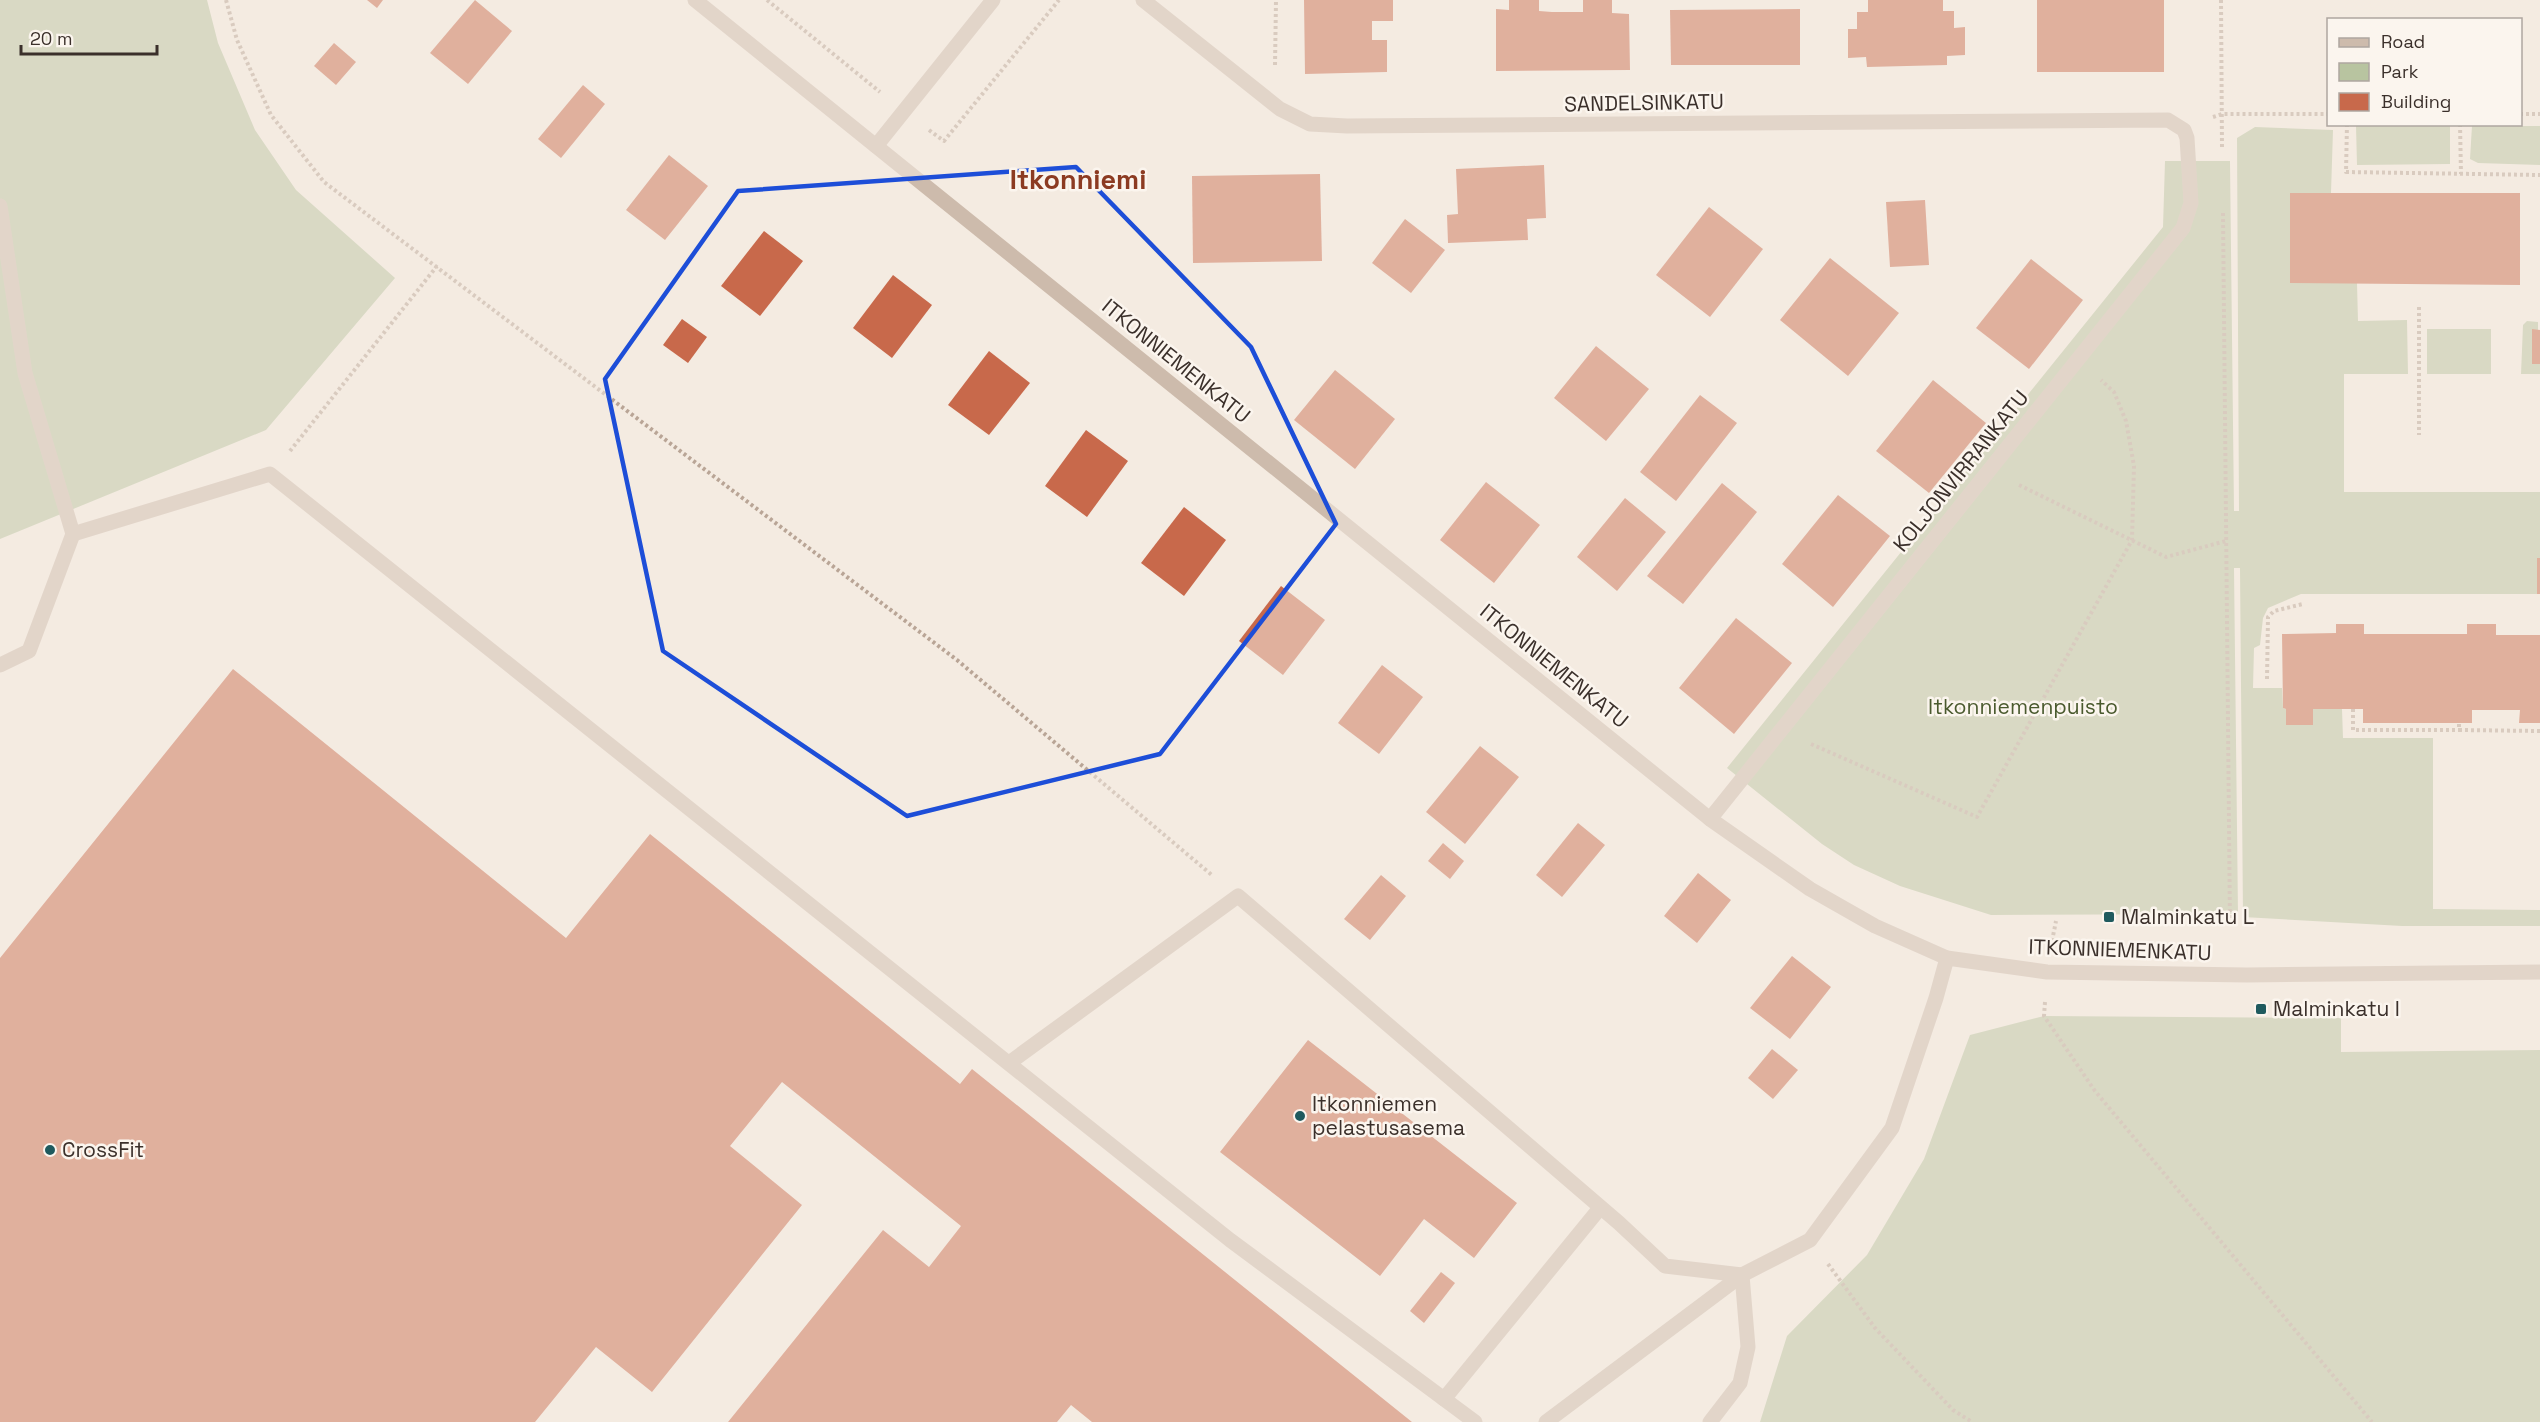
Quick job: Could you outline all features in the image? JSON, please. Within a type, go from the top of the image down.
[{"type":"street","name":"ITKONNIEMENKATU","points":[[695,0],[1710,819],[1810,889],[1875,926],[1947,958],[2047,972],[2247,975],[2540,972]]},
{"type":"street","points":[[876,146],[993,0]]},
{"type":"street","name":"SANDELSINKATU","points":[[1143,0],[1280,109],[1310,124],[1347,126],[2168,120],[2184,130]]},
{"type":"street","name":"KOLJONVIRRANKATU","points":[[1710,819],[2183,228],[2191,203],[2187,138],[2184,130]]},
{"type":"street","points":[[0,206],[25,372],[73,534],[29,651],[0,665]]},
{"type":"street","points":[[73,534],[270,474],[1230,1240],[1475,1422]]},
{"type":"street","points":[[1009,1063],[1238,896],[1600,1208],[1620,1222],[1665,1266],[1742,1275]]},
{"type":"street","points":[[1546,1422],[1742,1275],[1810,1240],[1892,1128],[1936,998],[1947,958]]},
{"type":"street","points":[[1444,1399],[1600,1208]]},
{"type":"street","points":[[1710,1422],[1740,1383],[1748,1347],[1742,1275]]},
{"type":"path","points":[[226,0],[237,40],[271,115],[324,182],[957,660],[1238,896]]},
{"type":"path","points":[[767,0],[903,111],[944,141],[1059,0]]},
{"type":"path","points":[[1258,91],[1275,68],[1276,0]]},
{"type":"path","points":[[2221,0],[2222,149]]},
{"type":"path","points":[[2184,130],[2222,114],[2327,114]]},
{"type":"path","points":[[2522,114],[2540,114]]},
{"type":"path","points":[[2348,126],[2346,172],[2540,175],[2540,179]]},
{"type":"path","points":[[2460,126],[2461,174]]},
{"type":"path","points":[[2223,209],[2230,926]]},
{"type":"path","points":[[311,425],[437,266]]},
{"type":"path","points":[[2419,307],[2419,435]]},
{"type":"path","points":[[1780,730],[1977,817],[2132,540],[2134,466],[2126,421],[2114,392],[2078,358]]},
{"type":"path","points":[[1988,470],[2166,557],[2226,541]]},
{"type":"path","points":[[2267,679],[2268,617],[2274,612],[2302,604]]},
{"type":"path","points":[[2353,709],[2353,730],[2540,731]]},
{"type":"path","points":[[2459,724],[2459,730]]},
{"type":"path","points":[[2056,921],[2047,972],[2044,1016],[2095,1091],[2372,1422]]},
{"type":"path","points":[[1810,1240],[1875,1328],[1953,1410],[1972,1422]]},
{"type":"highlighted area","points":[[1076,167],[1251,347],[1336,524],[1160,754],[907,816],[663,651],[605,379],[738,191]]},
{"type":"green space","points":[[0,0],[207,0],[218,43],[255,130],[296,190],[395,278],[266,430],[0,539]]},
{"type":"green space","points":[[2356,126],[2450,126],[2450,164],[2357,165]]},
{"type":"green space","points":[[2472,126],[2540,126],[2540,165],[2478,163],[2470,159]]},
{"type":"green space","name":"Itkonniemenpuisto","points":[[2255,127],[2333,130],[2331,193],[2290,193],[2290,283],[2357,283],[2358,321],[2407,320],[2408,374],[2344,374],[2344,492],[2540,492],[2540,566],[2537,594],[2301,594],[2268,608],[2263,618],[2260,645],[2254,648],[2253,688],[2282,688],[2286,725],[2313,725],[2313,709],[2342,709],[2343,738],[2433,738],[2433,909],[2540,910],[2540,926],[2402,926],[2243,917],[2240,568],[2234,568],[2238,914],[1991,915],[1900,886],[1854,865],[1822,844],[1727,768],[2163,227],[2165,161],[2230,161],[2234,511],[2239,511],[2237,138]]},
{"type":"green space","points":[[2527,321],[2538,322],[2538,330],[2532,330],[2532,364],[2540,364],[2540,374],[2521,374],[2523,325]]},
{"type":"green space","points":[[2427,329],[2491,329],[2491,374],[2427,374]]},
{"type":"green space","points":[[2044,1016],[2341,1018],[2341,1052],[2540,1050],[2540,1422],[1760,1422],[1787,1336],[1867,1255],[1924,1159],[1970,1035]]},
{"type":"building","points":[[367,0],[383,0],[377,8]]},
{"type":"building","points":[[475,0],[512,31],[468,84],[430,53]]},
{"type":"building","points":[[1304,0],[1393,0],[1393,21],[1372,21],[1372,40],[1387,40],[1387,72],[1305,74]]},
{"type":"building","points":[[1509,0],[1539,0],[1539,11],[1583,12],[1583,0],[1612,0],[1612,13],[1629,14],[1630,70],[1496,71],[1496,9],[1509,10]]},
{"type":"building","points":[[1868,0],[1943,0],[1943,11],[1954,11],[1954,28],[1965,27],[1965,55],[1947,56],[1947,65],[1867,67],[1866,57],[1848,58],[1848,29],[1857,29],[1857,12],[1868,12]]},
{"type":"building","points":[[2037,0],[2164,0],[2164,72],[2037,72]]},
{"type":"building","points":[[1800,9],[1800,65],[1671,65],[1670,10]]},
{"type":"building","points":[[334,43],[356,62],[336,85],[314,66]]},
{"type":"building","points":[[583,85],[605,104],[561,158],[538,139]]},
{"type":"building","points":[[669,155],[708,186],[665,240],[626,210]]},
{"type":"building","points":[[1544,165],[1546,218],[1527,219],[1528,240],[1448,243],[1447,215],[1458,214],[1456,169]]},
{"type":"building","points":[[1320,174],[1322,261],[1193,263],[1192,176]]},
{"type":"building","points":[[2290,193],[2520,193],[2520,285],[2290,283]]},
{"type":"building","points":[[1925,200],[1929,265],[1890,267],[1886,202]]},
{"type":"building","points":[[1709,207],[1763,249],[1710,317],[1656,275]]},
{"type":"building","points":[[1405,219],[1445,250],[1411,293],[1372,263]]},
{"type":"building","points":[[764,231],[803,261],[760,316],[721,286]]},
{"type":"building","points":[[1830,258],[1899,313],[1848,376],[1780,320]]},
{"type":"building","points":[[2031,259],[2083,300],[2029,369],[1976,328]]},
{"type":"building","points":[[893,275],[932,305],[892,358],[853,328]]},
{"type":"building","points":[[682,319],[707,337],[688,363],[663,345]]},
{"type":"building","points":[[2532,329],[2540,330],[2540,364],[2532,364]]},
{"type":"building","points":[[1596,346],[1649,389],[1606,441],[1554,398]]},
{"type":"building","points":[[989,351],[1030,383],[989,435],[948,405]]},
{"type":"building","points":[[1335,370],[1395,419],[1355,469],[1294,420]]},
{"type":"building","points":[[1933,380],[1986,423],[1929,493],[1876,451]]},
{"type":"building","points":[[1700,395],[1737,423],[1676,501],[1640,472]]},
{"type":"building","points":[[1086,430],[1128,461],[1087,517],[1045,486]]},
{"type":"building","points":[[1486,482],[1540,525],[1494,583],[1440,540]]},
{"type":"building","points":[[1722,483],[1757,512],[1683,604],[1647,576]]},
{"type":"building","points":[[1838,495],[1890,536],[1833,607],[1782,564]]},
{"type":"building","points":[[1625,498],[1666,532],[1617,591],[1577,557]]},
{"type":"building","points":[[1184,507],[1226,540],[1184,596],[1141,563]]},
{"type":"building","points":[[2537,558],[2540,558],[2540,594],[2537,594]]},
{"type":"building","points":[[1281,586],[1325,620],[1283,675],[1239,641]]},
{"type":"building","points":[[1736,618],[1792,663],[1734,734],[1679,688]]},
{"type":"building","points":[[2336,624],[2364,624],[2364,634],[2467,634],[2467,624],[2496,624],[2496,635],[2540,635],[2540,723],[2519,723],[2520,710],[2472,710],[2472,723],[2363,723],[2363,709],[2313,709],[2313,725],[2286,725],[2286,709],[2283,708],[2282,634],[2336,633]]},
{"type":"building","points":[[1382,665],[1423,697],[1379,754],[1338,723]]},
{"type":"building","points":[[233,669],[566,938],[650,834],[960,1084],[972,1069],[1412,1422],[1092,1422],[1071,1405],[1057,1422],[728,1422],[883,1230],[929,1267],[961,1226],[782,1082],[730,1146],[802,1205],[652,1392],[596,1347],[535,1422],[0,1422],[0,958]]},
{"type":"building","points":[[1480,746],[1519,777],[1465,844],[1426,812]]},
{"type":"building","points":[[1578,823],[1605,845],[1562,897],[1536,875]]},
{"type":"building","points":[[1443,843],[1464,861],[1450,879],[1428,861]]},
{"type":"building","points":[[1698,873],[1731,900],[1697,943],[1664,916]]},
{"type":"building","points":[[1381,875],[1406,896],[1370,940],[1344,919]]},
{"type":"building","points":[[1792,956],[1831,987],[1790,1039],[1750,1008]]},
{"type":"building","points":[[1308,1040],[1517,1203],[1474,1258],[1424,1219],[1380,1276],[1220,1152]]},
{"type":"building","points":[[1772,1049],[1798,1070],[1773,1099],[1748,1078]]},
{"type":"building","points":[[1441,1272],[1455,1283],[1424,1323],[1410,1311]]},
{"type":"place","name":"Malminkatu L","points":[[2109,917]]},
{"type":"place","name":"Malminkatu I","points":[[2261,1009]]},
{"type":"place","name":"Itkonniemen pelastusasema","points":[[1300,1116]]},
{"type":"place","name":"CrossFit","points":[[50,1150]]},
{"type":"district","name":"Itkonniemi","points":[[1078,180]]}]
